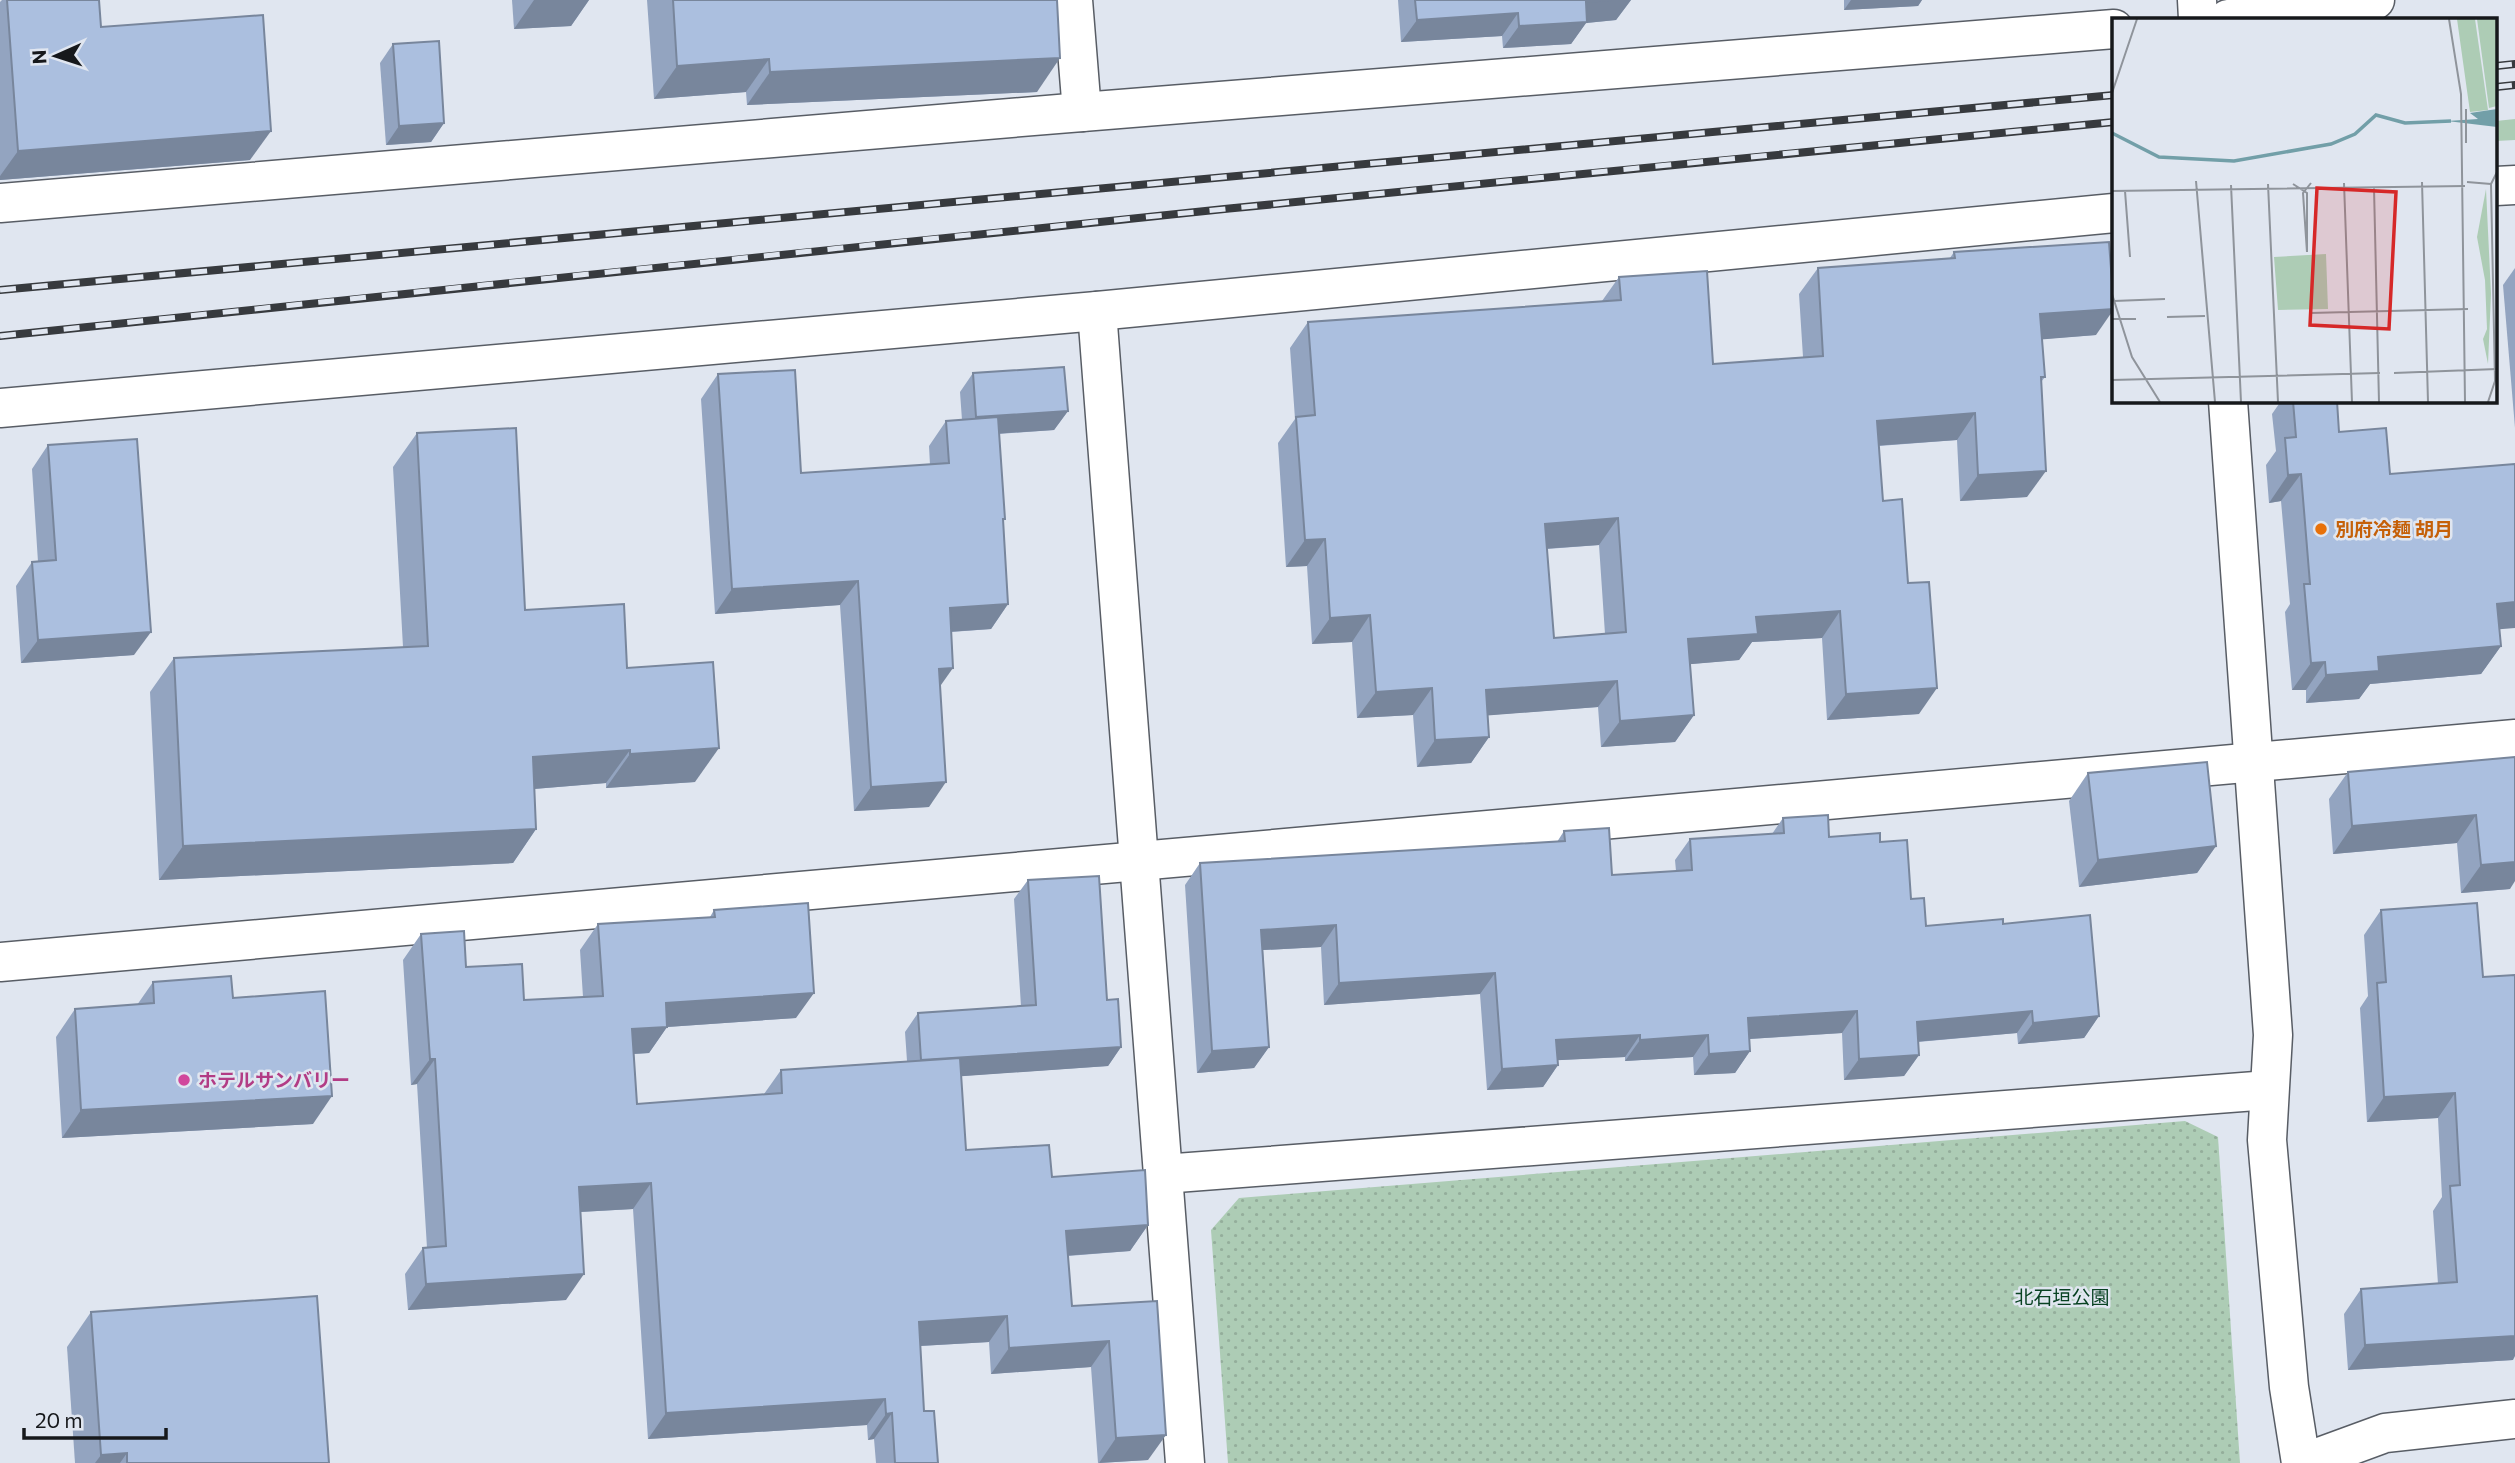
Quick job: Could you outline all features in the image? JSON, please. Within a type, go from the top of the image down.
[{"type":"street","points":[[1073,0],[1082,112]]},
{"type":"street","points":[[2197,0],[2198,18]]},
{"type":"street","points":[[2236,18],[2375,0]]},
{"type":"street","points":[[0,203],[2112,29]]},
{"type":"street","points":[[0,408],[1097,311],[2112,213]]},
{"type":"street","points":[[1097,311],[1185,1463]]},
{"type":"street","points":[[2228,402],[2273,1035],[2267,1140],[2289,1387],[2302,1463],[2385,1433],[2515,1419]]},
{"type":"street","points":[[0,961],[2515,739]]},
{"type":"street","points":[[1163,1174],[2269,1090]]},
{"type":"green space","points":[[2515,119],[2515,140],[2498,141],[2498,121]]},
{"type":"green space","name":"北石垣公園","points":[[2185,1121],[2218,1137],[2240,1463],[1228,1463],[1211,1230],[1239,1198]]},
{"type":"building","points":[[7,0],[99,0],[101,27],[263,15],[271,131],[18,151]]},
{"type":"building","points":[[673,0],[1057,0],[1060,58],[770,72],[769,59],[677,66]]},
{"type":"building","points":[[1415,0],[1611,0],[1586,2],[1587,22],[1519,26],[1518,13],[1417,20]]},
{"type":"building","points":[[439,41],[444,123],[399,126],[393,44]]},
{"type":"building","points":[[2109,242],[2112,309],[2040,314],[2045,377],[2041,377],[2046,471],[1978,475],[1975,413],[1877,421],[1883,501],[1902,499],[1908,583],[1929,582],[1937,688],[1846,694],[1840,611],[1756,617],[1758,634],[1688,639],[1694,715],[1620,721],[1617,681],[1486,690],[1489,737],[1435,740],[1432,688],[1376,692],[1370,615],[1330,618],[1325,539],[1305,540],[1296,417],[1315,415],[1308,322],[1621,300],[1619,277],[1707,271],[1713,364],[1823,356],[1818,268],[1955,258],[1954,252]],"holes":[[[1618,518],[1626,632],[1554,638],[1545,524]]]},
{"type":"building","points":[[1064,367],[1068,411],[976,417],[973,373]]},
{"type":"building","points":[[795,370],[801,473],[949,463],[946,421],[998,417],[1008,604],[950,608],[953,668],[939,669],[946,782],[871,787],[858,581],[732,589],[718,374]]},
{"type":"building","points":[[2293,402],[2337,402],[2339,432],[2386,428],[2390,474],[2515,464],[2515,602],[2497,604],[2501,646],[2378,657],[2379,671],[2326,675],[2325,662],[2311,663],[2304,584],[2310,584],[2301,474],[2288,475],[2285,438],[2296,437]]},
{"type":"building","points":[[516,428],[525,610],[624,604],[627,668],[713,662],[719,748],[630,754],[630,750],[533,757],[536,829],[183,846],[174,658],[428,646],[417,433]]},
{"type":"building","points":[[137,439],[151,632],[38,640],[32,562],[56,560],[48,445]]},
{"type":"building","points":[[2515,757],[2515,862],[2481,865],[2476,815],[2352,826],[2348,772]]},
{"type":"building","points":[[2207,762],[2216,846],[2098,860],[2088,773]]},
{"type":"building","points":[[1828,815],[1829,837],[1880,833],[1880,842],[1907,840],[1911,899],[1924,898],[1926,926],[2003,919],[2003,924],[2090,915],[2099,1016],[2033,1023],[2032,1011],[1917,1022],[1919,1055],[1859,1059],[1857,1011],[1748,1018],[1750,1051],[1709,1054],[1708,1035],[1640,1040],[1640,1035],[1556,1040],[1558,1065],[1502,1069],[1495,973],[1339,983],[1336,925],[1261,930],[1269,1047],[1212,1051],[1200,863],[1565,841],[1564,831],[1609,828],[1612,875],[1692,870],[1690,839],[1784,833],[1783,818]]},
{"type":"building","points":[[1099,876],[1107,1000],[1118,999],[1121,1047],[921,1060],[918,1013],[1036,1005],[1028,880]]},
{"type":"building","points":[[808,903],[814,993],[666,1003],[667,1027],[632,1029],[637,1104],[782,1093],[781,1070],[960,1058],[966,1150],[1049,1145],[1052,1177],[1145,1170],[1148,1225],[1066,1231],[1072,1306],[1157,1301],[1166,1435],[1116,1438],[1109,1341],[1009,1348],[1007,1316],[919,1322],[924,1411],[934,1411],[938,1463],[895,1463],[892,1413],[886,1414],[885,1399],[666,1413],[651,1183],[579,1187],[584,1274],[426,1284],[423,1248],[446,1246],[435,1059],[430,1059],[421,934],[464,931],[466,967],[522,964],[524,1000],[603,996],[598,924],[715,917],[714,910]]},
{"type":"building","points":[[2477,903],[2483,977],[2515,975],[2515,1336],[2365,1345],[2361,1289],[2457,1282],[2450,1186],[2460,1185],[2455,1093],[2384,1097],[2377,983],[2386,982],[2381,910]]},
{"type":"building","name":"ホテルサンバリー","points":[[231,976],[233,998],[325,991],[332,1096],[81,1110],[75,1009],[154,1003],[153,982]]},
{"type":"building","points":[[317,1296],[329,1463],[127,1463],[127,1453],[101,1455],[91,1312]]},
{"type":"railway","points":[[2498,66],[2515,64]]},
{"type":"railway","points":[[2498,87],[2515,85]]},
{"type":"railway","points":[[0,290],[2112,95]]},
{"type":"railway","points":[[0,336],[1057,226],[2112,122]]},
{"type":"place","name":"別府冷麺 胡月","points":[[2321,529]]},
{"type":"place","name":"ホテルサンバリー","points":[[184,1080]]}]
